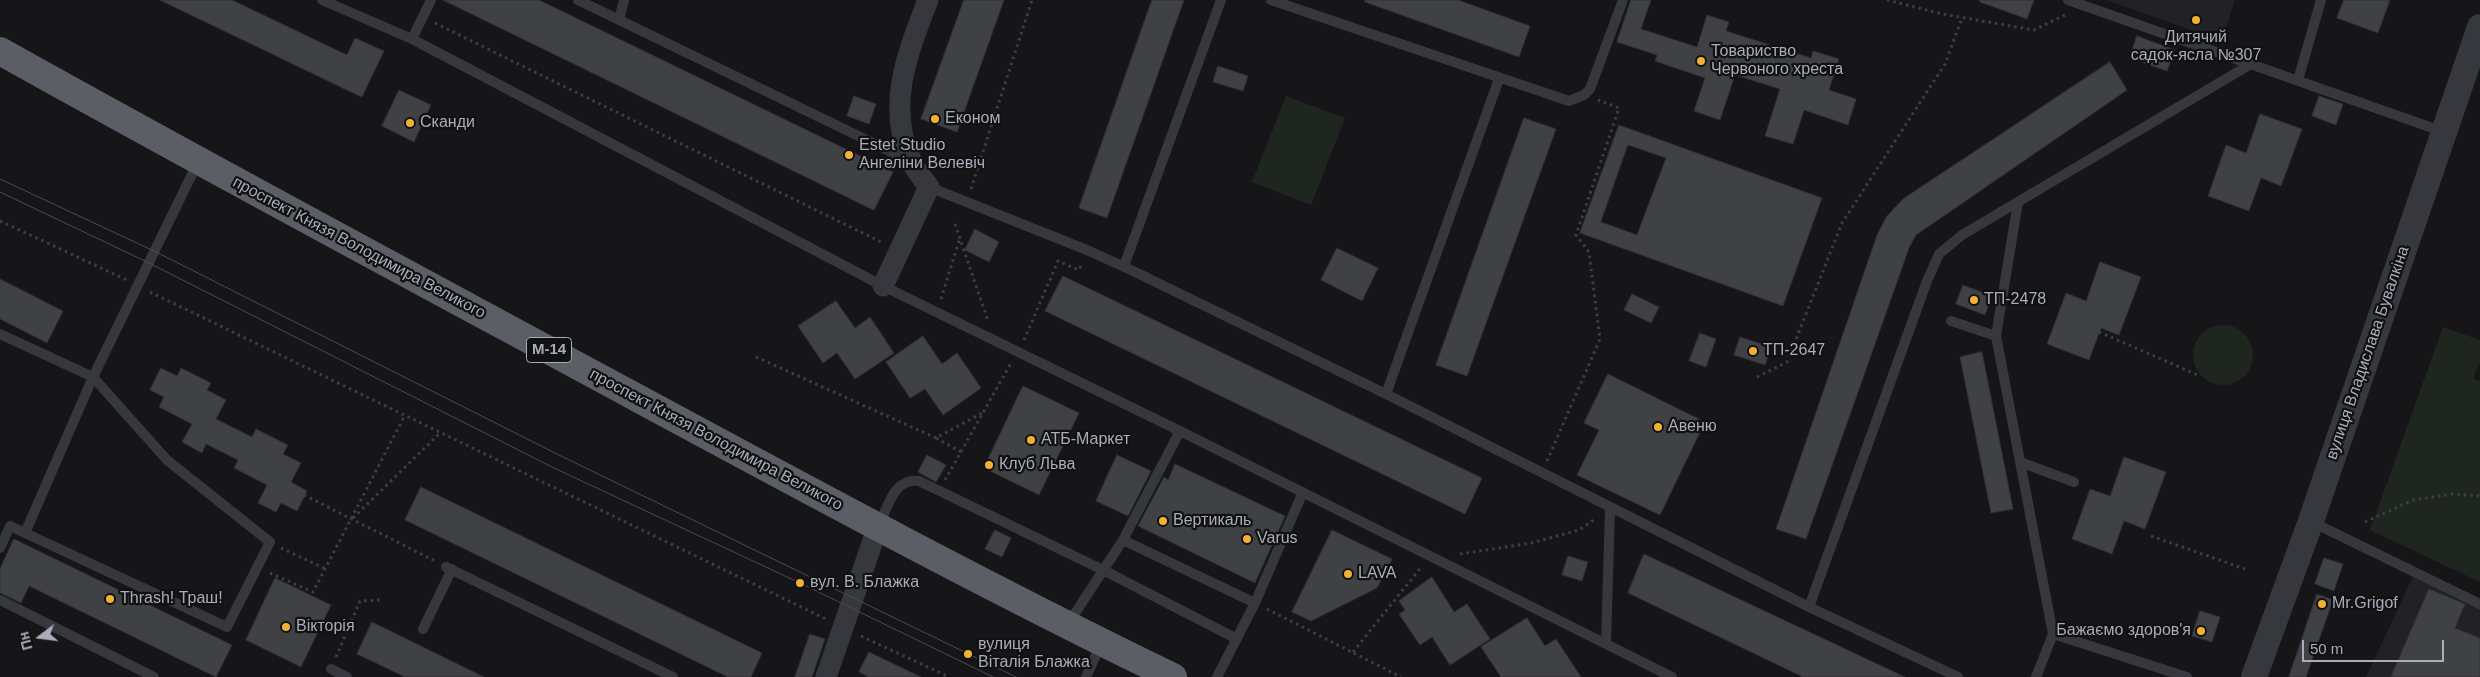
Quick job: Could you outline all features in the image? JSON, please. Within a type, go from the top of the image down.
[{"type":"highway","name":"проспект Князя Володимира Великого","points":[[0,51],[198,162],[878,526],[1068,625],[1173,677]]},
{"type":"street","points":[[883,286],[929,187],[912,162],[902,133],[898,102],[905,61],[928,0]]},
{"type":"street","name":"вулиця Владислава Бувалкіна","points":[[2254,677],[2311,521],[2480,27]]},
{"type":"street","points":[[826,677],[878,526]]},
{"type":"lane","points":[[322,0],[412,39],[883,286],[1180,431],[1672,677]]},
{"type":"lane","points":[[412,39],[431,0]]},
{"type":"lane","points":[[578,0],[912,162]]},
{"type":"lane","points":[[619,20],[624,0]]},
{"type":"lane","points":[[1124,266],[1221,0]]},
{"type":"lane","points":[[1272,0],[1560,100],[1569,101],[1584,95],[1594,81],[1623,0]]},
{"type":"lane","points":[[2068,0],[2444,132]]},
{"type":"lane","points":[[2298,80],[2321,0]]},
{"type":"lane","points":[[1810,607],[1932,266],[1939,254],[1950,243],[2251,64]]},
{"type":"lane","points":[[1386,394],[1499,79]]},
{"type":"lane","points":[[25,533],[93,377],[198,162]]},
{"type":"lane","points":[[929,187],[1124,266],[1386,394],[1810,607],[1958,677]]},
{"type":"lane","points":[[2018,202],[1996,336],[2053,634],[2036,677]]},
{"type":"lane","points":[[1951,321],[1996,336]]},
{"type":"lane","points":[[0,334],[93,377],[167,460],[270,542],[227,627],[10,526],[0,548]]},
{"type":"lane","points":[[1068,625],[1123,540],[1180,431]]},
{"type":"lane","points":[[2020,462],[2074,482]]},
{"type":"lane","points":[[878,526],[896,489],[903,481],[919,481],[1104,570],[1236,639]]},
{"type":"lane","points":[[1217,677],[1255,603],[1303,492]]},
{"type":"lane","points":[[1606,644],[1610,508]]},
{"type":"lane","points":[[2311,521],[2480,604]]},
{"type":"lane","points":[[1123,540],[1255,603]]},
{"type":"lane","points":[[423,628],[449,568],[673,677]]},
{"type":"lane","points":[[0,600],[154,677]]},
{"type":"lane","points":[[2053,634],[2187,677]]},
{"type":"lane","points":[[1086,677],[1102,642]]},
{"type":"lane","points":[[330,669],[347,677]]},
{"type":"path","points":[[967,202],[1032,0]]},
{"type":"path","points":[[1887,0],[1962,18],[2034,30],[2083,5]]},
{"type":"path","points":[[423,17],[899,251]]},
{"type":"path","points":[[1757,377],[1787,362],[1842,223],[1945,64],[1962,18]]},
{"type":"path","points":[[1542,473],[1600,338],[1589,252],[1576,235],[1619,108],[1584,95]]},
{"type":"path","points":[[0,221],[949,677]]},
{"type":"path","points":[[955,224],[994,340]]},
{"type":"path","points":[[936,312],[960,237]]},
{"type":"path","points":[[1030,329],[1058,261],[1078,270],[1087,250]]},
{"type":"path","points":[[2099,332],[2200,376]]},
{"type":"path","points":[[939,490],[1018,352]]},
{"type":"path","points":[[756,357],[936,438],[961,452]]},
{"type":"path","points":[[936,438],[983,412]]},
{"type":"path","points":[[257,567],[313,592],[405,415]]},
{"type":"path","points":[[351,520],[441,432]]},
{"type":"path","points":[[2365,522],[2413,500],[2452,494],[2480,496]]},
{"type":"path","points":[[304,495],[449,568]]},
{"type":"path","points":[[1353,652],[1430,556],[1476,554],[1540,541],[1579,530],[1610,508]]},
{"type":"path","points":[[2151,536],[2245,569]]},
{"type":"path","points":[[270,542],[326,569]]},
{"type":"path","points":[[330,669],[360,601],[381,600]]},
{"type":"path","points":[[1255,603],[1402,677]]},
{"type":"shaded area","name":"Дитячий садок-ясла №307","points":[[2106,0],[2235,0],[2222,41]]},
{"type":"shaded area","points":[[1286,96],[1345,118],[1311,205],[1252,182]]},
{"type":"shaded area","points":[[2217,325],[2229,325],[2240,330],[2248,338],[2253,349],[2251,367],[2240,380],[2229,385],[2217,385],[2206,380],[2198,372],[2193,361],[2193,349],[2198,338],[2206,330]]},
{"type":"shaded area","points":[[2443,327],[2480,340],[2480,362],[2473,378],[2480,381],[2480,582],[2370,530]]},
{"type":"shaded area","points":[[2416,570],[2480,603],[2480,677],[2366,677]]},
{"type":"building","points":[[160,0],[232,0],[347,55],[355,38],[384,51],[362,97]]},
{"type":"building","points":[[443,0],[539,0],[893,172],[874,210]]},
{"type":"building","points":[[964,0],[1004,0],[957,132],[921,119]]},
{"type":"building","points":[[1152,0],[1184,0],[1107,218],[1079,208]]},
{"type":"building","points":[[1365,0],[1458,0],[1530,26],[1519,57],[1365,2]]},
{"type":"building","points":[[1631,0],[1651,0],[1641,29],[1697,47],[1707,15],[1729,22],[1726,31],[1811,58],[1813,51],[1839,59],[1829,90],[1856,99],[1848,125],[1804,110],[1793,144],[1765,136],[1780,89],[1735,75],[1720,120],[1694,111],[1705,78],[1655,61],[1657,55],[1617,42]]},
{"type":"building","points":[[1980,0],[2034,0],[2027,19],[1980,2]]},
{"type":"building","points":[[2344,0],[2390,0],[2378,33],[2337,18]]},
{"type":"building","points":[[2137,36],[2175,50],[2167,71],[2130,58]]},
{"type":"building","points":[[2110,62],[2127,90],[1916,235],[1909,248],[1806,539],[1776,529],[1877,235],[1887,216],[1903,199]]},
{"type":"building","points":[[1218,66],[1248,76],[1243,91],[1213,82]]},
{"type":"building","points":[[399,90],[431,105],[414,142],[382,126]]},
{"type":"building","points":[[854,96],[876,104],[869,124],[847,116]]},
{"type":"building","points":[[2319,96],[2343,104],[2336,125],[2312,116]]},
{"type":"building","points":[[2260,114],[2302,129],[2281,186],[2261,178],[2249,211],[2208,196],[2226,145],[2246,153]]},
{"type":"building","points":[[1524,118],[1556,129],[1467,376],[1436,365]]},
{"type":"building","points":[[1619,125],[1822,198],[1783,306],[1580,233]],"holes":[[[1628,145],[1666,158],[1637,235],[1601,222]]]},
{"type":"building","points":[[975,229],[999,242],[989,262],[965,250]]},
{"type":"building","points":[[1337,248],[1378,268],[1362,301],[1321,280]]},
{"type":"building","points":[[2100,262],[2141,277],[2119,335],[2101,328],[2089,360],[2047,344],[2066,293],[2086,301]]},
{"type":"building","points":[[1063,276],[1482,478],[1465,514],[1045,311]]},
{"type":"building","points":[[0,279],[63,311],[47,343],[0,319]]},
{"type":"building","name":"ТП-2478","points":[[1963,285],[1992,296],[1985,315],[1956,304]]},
{"type":"building","points":[[1632,294],[1659,307],[1651,323],[1624,310]]},
{"type":"building","points":[[836,301],[855,328],[870,317],[894,353],[855,379],[837,353],[823,363],[798,326]]},
{"type":"building","points":[[1700,333],[1716,339],[1706,367],[1689,361]]},
{"type":"building","points":[[923,336],[942,364],[957,353],[981,388],[943,415],[925,389],[910,398],[886,362]]},
{"type":"building","name":"ТП-2647","points":[[1740,337],[1771,347],[1765,365],[1734,355]]},
{"type":"building","points":[[1982,352],[2013,509],[1991,513],[1960,357]]},
{"type":"building","points":[[161,368],[177,376],[181,368],[211,383],[207,390],[226,400],[216,419],[252,437],[256,429],[288,445],[283,454],[301,463],[291,482],[307,491],[297,511],[281,503],[276,512],[258,503],[267,485],[234,468],[238,460],[206,444],[202,453],[182,442],[192,424],[159,407],[164,397],[150,390]]},
{"type":"building","points":[[1608,374],[1705,422],[1660,515],[1577,475],[1599,430],[1584,423]]},
{"type":"building","name":"АТБ-Маркет","points":[[1023,386],[1079,413],[1039,495],[984,468]]},
{"type":"building","points":[[927,455],[946,465],[936,482],[918,472]]},
{"type":"building","points":[[1117,455],[1151,471],[1128,516],[1096,501]]},
{"type":"building","points":[[2124,457],[2166,472],[2145,529],[2124,521],[2112,554],[2072,539],[2090,489],[2110,496]]},
{"type":"building","points":[[1175,464],[1285,516],[1255,583],[1138,526],[1164,477],[1168,480]]},
{"type":"building","points":[[421,487],[762,653],[751,677],[728,677],[405,520]]},
{"type":"building","points":[[995,530],[1011,538],[1002,557],[985,549]]},
{"type":"building","name":"LAVA","points":[[1332,530],[1392,559],[1377,588],[1311,621],[1292,612]]},
{"type":"building","points":[[14,539],[232,645],[216,677],[29,586],[21,603],[0,593],[0,569]]},
{"type":"building","points":[[1644,554],[1905,677],[1803,677],[1628,593]]},
{"type":"building","points":[[1568,556],[1588,562],[1582,581],[1562,575]]},
{"type":"building","points":[[2324,558],[2343,564],[2334,591],[2315,584]]},
{"type":"building","points":[[1432,577],[1454,612],[1467,604],[1490,639],[1450,665],[1432,637],[1420,645],[1399,614],[1405,610],[1399,601]]},
{"type":"building","points":[[275,578],[331,605],[301,667],[246,640]]},
{"type":"building","points":[[2429,589],[2465,604],[2455,628],[2480,638],[2480,677],[2391,677]]},
{"type":"building","points":[[2317,594],[2333,600],[2306,677],[2289,677]]},
{"type":"building","points":[[2200,611],[2220,617],[2212,642],[2192,636]]},
{"type":"building","points":[[1527,618],[1545,646],[1556,639],[1581,677],[1501,677],[1481,647]]},
{"type":"building","points":[[372,622],[484,677],[405,677],[357,654]]},
{"type":"building","points":[[810,634],[825,639],[812,677],[795,677]]},
{"type":"building","points":[[869,652],[921,677],[869,677],[859,672]]},
{"type":"tram line","points":[[0,179],[154,251],[557,454],[1016,677]]},
{"type":"tram line","points":[[0,192],[149,263],[554,468],[800,583],[993,677]]},
{"type":"place","name":"Дитячий садок-ясла №307","points":[[2196,20]]},
{"type":"place","name":"Товариство Червоного хреста","points":[[1701,61]]},
{"type":"place","name":"Економ","points":[[935,119]]},
{"type":"place","name":"Сканди","points":[[410,123]]},
{"type":"place","name":"Estet Studio Ангеліни Велевіч","points":[[849,155]]},
{"type":"place","name":"ТП-2478","points":[[1974,300]]},
{"type":"place","name":"ТП-2647","points":[[1753,351]]},
{"type":"place","name":"Авеню","points":[[1658,427]]},
{"type":"place","name":"АТБ-Маркет","points":[[1031,440]]},
{"type":"place","name":"Клуб Льва","points":[[989,465]]},
{"type":"place","name":"Вертикаль","points":[[1163,521]]},
{"type":"place","name":"Varus","points":[[1247,539]]},
{"type":"place","name":"LAVA","points":[[1348,574]]},
{"type":"place","name":"вул. В. Блажка","points":[[800,583]]},
{"type":"place","name":"Thrash! Траш!","points":[[110,599]]},
{"type":"place","name":"Mr.Grigof","points":[[2322,604]]},
{"type":"place","name":"Вікторія","points":[[286,627]]},
{"type":"place","name":"Бажаємо здоров'я","points":[[2201,631]]},
{"type":"place","name":"вулиця Віталія Блажка","points":[[968,654]]}]
